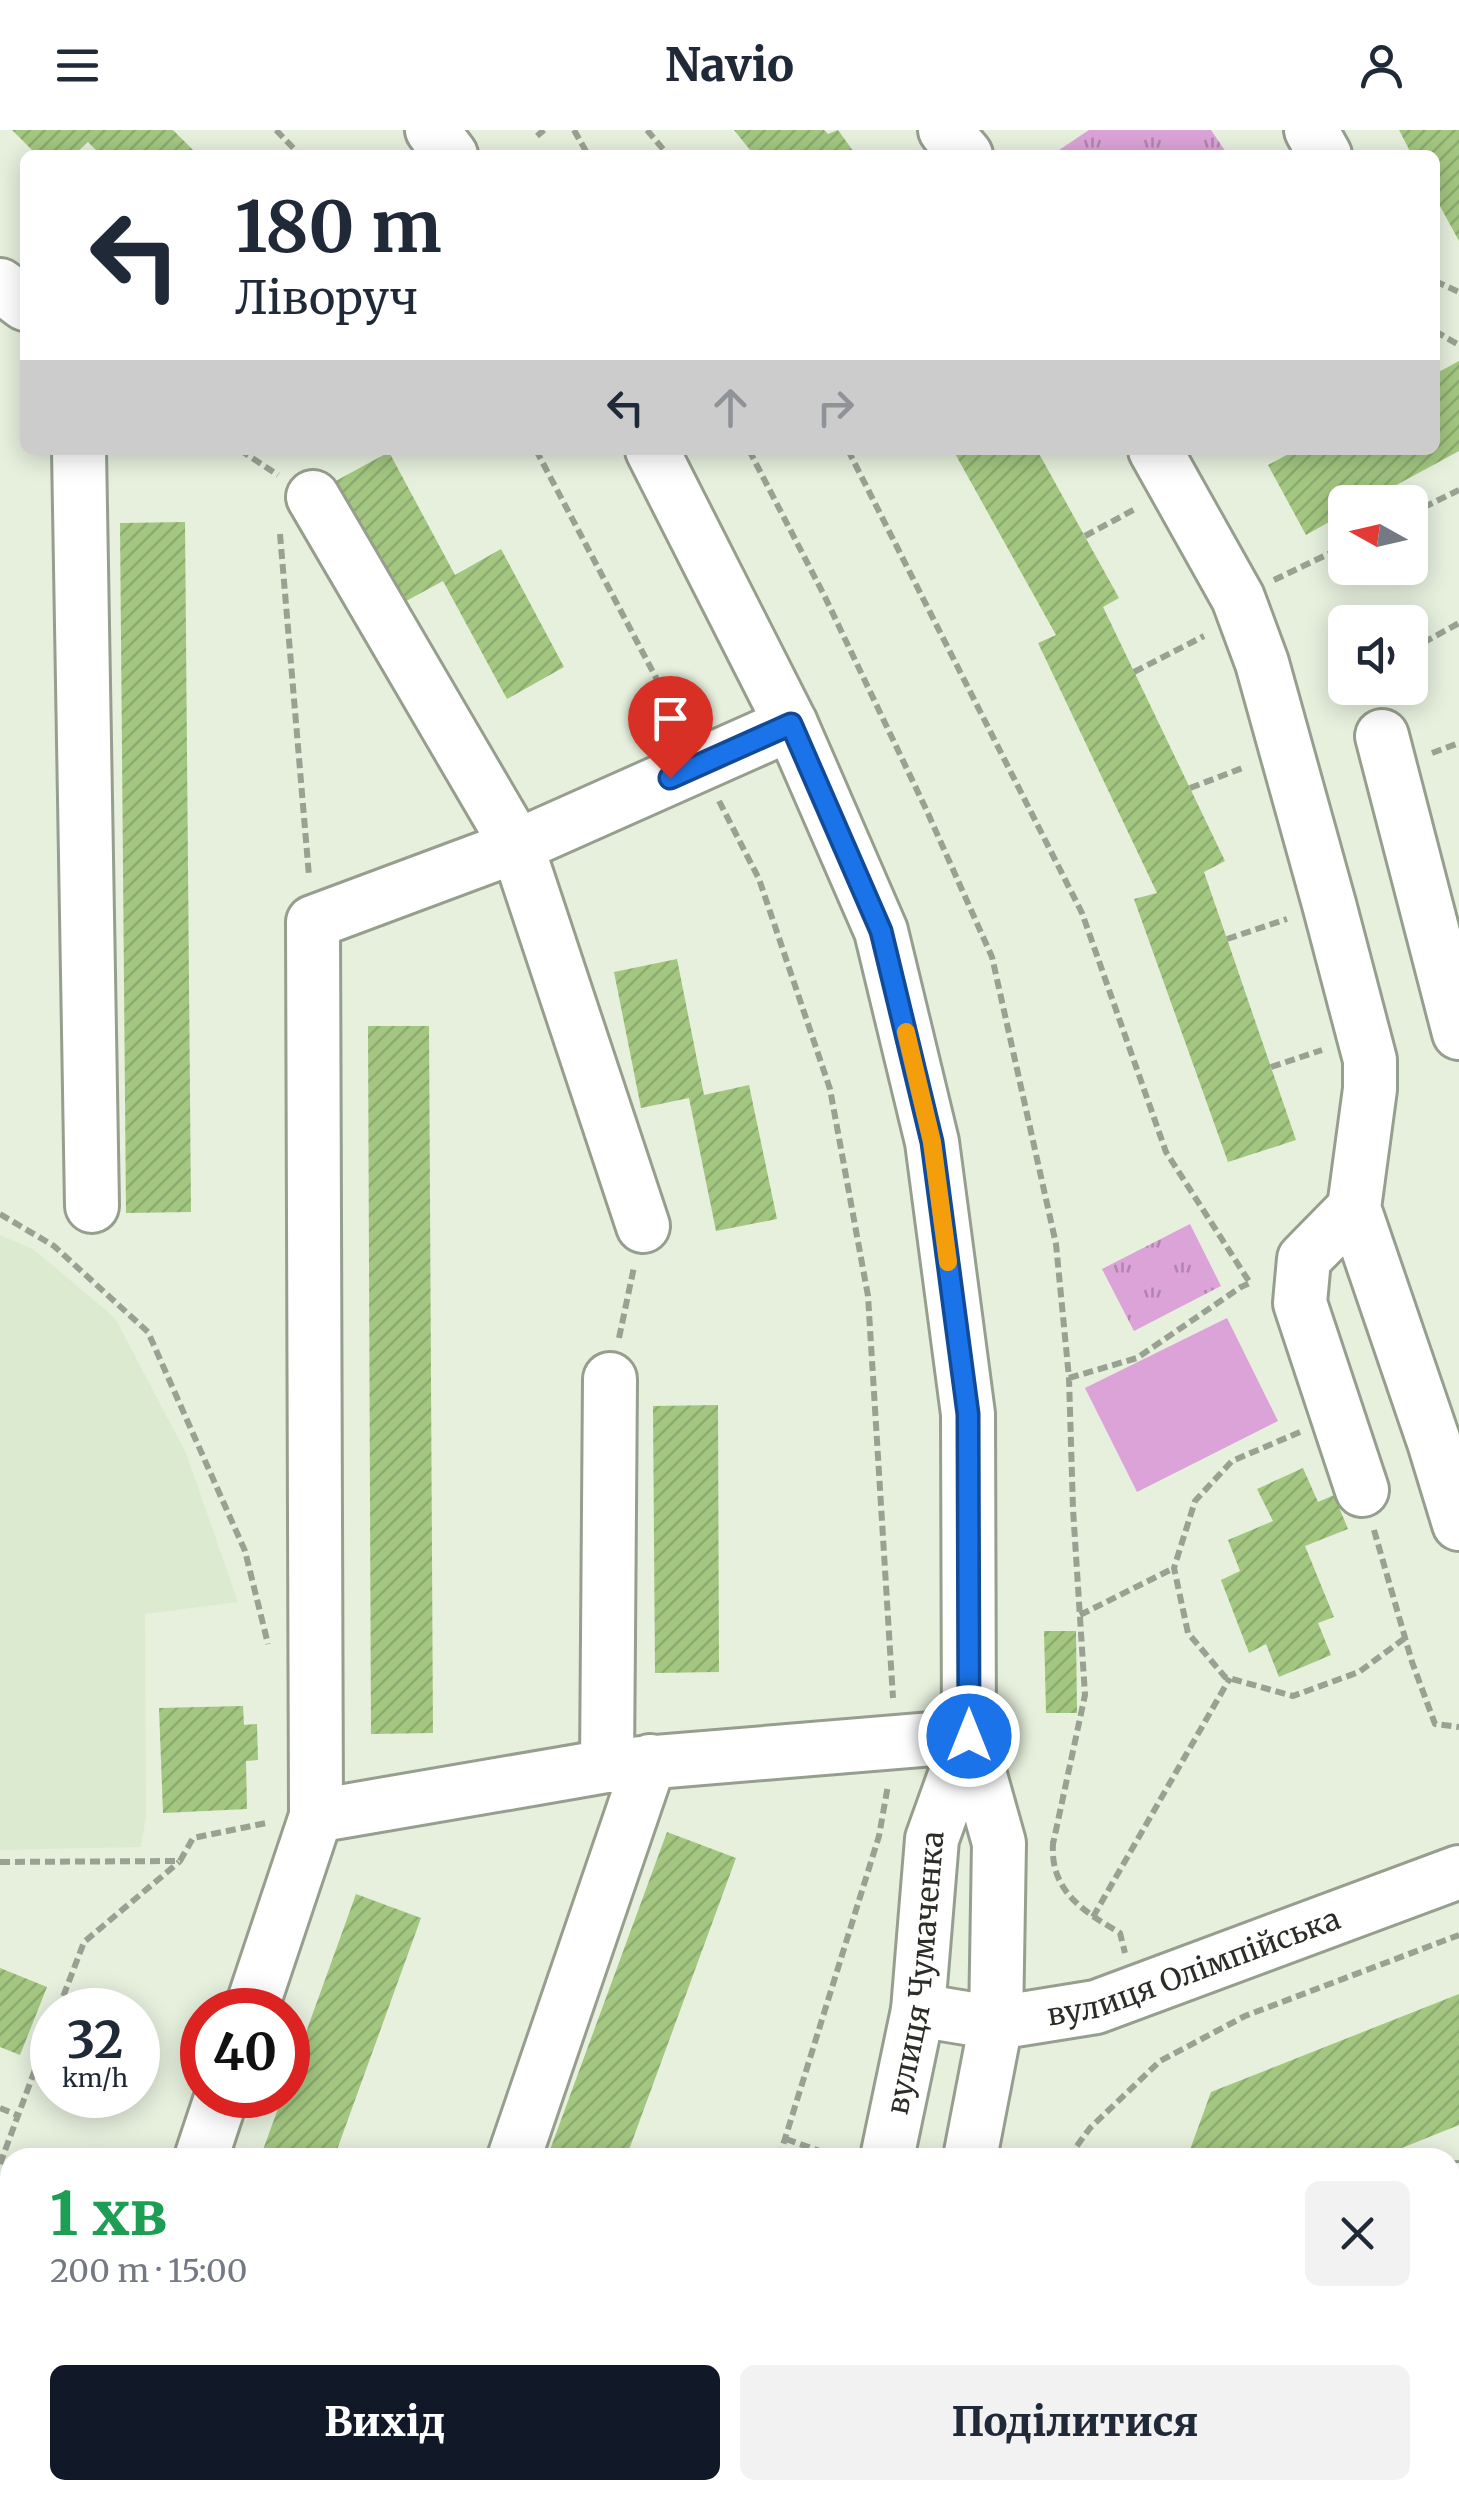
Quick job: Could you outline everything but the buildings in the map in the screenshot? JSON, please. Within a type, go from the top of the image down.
[{"type":"street","points":[[946,130],[962,150]]},
{"type":"street","points":[[0,285],[20,300]]},
{"type":"street","points":[[79,455],[92,1206]]},
{"type":"street","name":"вулиця Чумаченка","points":[[655,455],[791,724],[881,931],[932,1142],[968,1414],[969,1736],[999,1843],[996,2023],[972,2148]]},
{"type":"street","points":[[1166,469],[1241,607],[1262,663],[1330,904],[1370,1060],[1370,1088],[1354,1208],[1447,1434],[1459,1524]]},
{"type":"street","points":[[286,498],[517,846],[643,1226]]},
{"type":"street","points":[[258,1988],[316,1816],[313,922],[517,846],[791,724]]},
{"type":"street","points":[[1382,736],[1459,1033]]},
{"type":"street","points":[[1354,1208],[1304,1259],[1300,1302],[1362,1490]]},
{"type":"street","points":[[517,2148],[628,1764],[610,1379]]},
{"type":"street","points":[[316,1816],[628,1764],[969,1736]]},
{"type":"street","name":"вулиця Чумаченка","points":[[889,2148],[918,2010],[932,1839],[969,1736]]},
{"type":"street","name":"вулиця Олімпійська","points":[[918,2010],[996,2023],[1096,2007],[1459,1872]]},
{"type":"street","points":[[205,2148],[215,2118]]},
{"type":"path","points":[[276,130],[295,150]]},
{"type":"path","points":[[536,136],[544,130]]},
{"type":"path","points":[[647,130],[664,150]]},
{"type":"path","points":[[539,455],[759,879],[830,1090],[868,1296],[896,1742],[879,1836],[783,2148]]},
{"type":"path","points":[[752,455],[825,597],[992,957],[1056,1244],[1069,1378],[1085,1695],[1052,1859],[1066,1894],[1120,1934],[1128,1964]]},
{"type":"path","points":[[851,455],[1082,914],[1166,1152],[1250,1283]]},
{"type":"path","points":[[1085,536],[1166,469]]},
{"type":"path","points":[[1428,505],[1459,490]]},
{"type":"path","points":[[286,498],[313,922]]},
{"type":"path","points":[[1134,672],[1328,556]]},
{"type":"path","points":[[1428,640],[1459,624]]},
{"type":"path","points":[[1190,788],[1287,752]]},
{"type":"path","points":[[1227,940],[1330,904]]},
{"type":"path","points":[[1271,1067],[1363,1036]]},
{"type":"path","points":[[0,1214],[54,1246],[148,1332],[244,1551],[268,1644]]},
{"type":"path","points":[[610,1379],[643,1226]]},
{"type":"path","points":[[1069,1378],[1137,1358],[1250,1283],[1304,1259]]},
{"type":"path","points":[[1337,1415],[1232,1461],[1195,1501],[1174,1568],[1188,1632],[1225,1678],[1294,1696],[1359,1672],[1406,1638]]},
{"type":"path","points":[[1362,1490],[1436,1724],[1459,1727]]},
{"type":"path","points":[[1080,1615],[1174,1568]]},
{"type":"path","points":[[1093,1917],[1230,1678]]},
{"type":"path","points":[[66,1988],[84,1942],[180,1861],[194,1838],[316,1816]]},
{"type":"path","points":[[1040,1844],[1052,1844]]},
{"type":"path","points":[[0,1862],[180,1861]]},
{"type":"path","points":[[1075,2148],[1090,2128],[1160,2061],[1245,2016],[1459,1935]]},
{"type":"path","points":[[6,2148],[30,2083]]},
{"type":"path","points":[[0,2108],[18,2115]]},
{"type":"path","points":[[786,2139],[811,2148]]},
{"type":"shaded area","points":[[0,1235],[33,1249],[115,1318],[186,1453],[238,1602],[145,1614],[146,1816],[141,1847],[0,1850]]},
{"type":"green space","points":[[1089,130],[1211,130],[1225,150],[1059,150]]},
{"type":"green space","points":[[1190,1224],[1221,1286],[1134,1331],[1102,1269]]},
{"type":"green space","points":[[1227,1318],[1278,1421],[1137,1492],[1085,1388]]},
{"type":"slow traffic","points":[[906,1032],[932,1142],[948,1262]]},
{"type":"route","points":[[670,778],[791,724],[881,931],[932,1142],[968,1414],[969,1736]]}]
